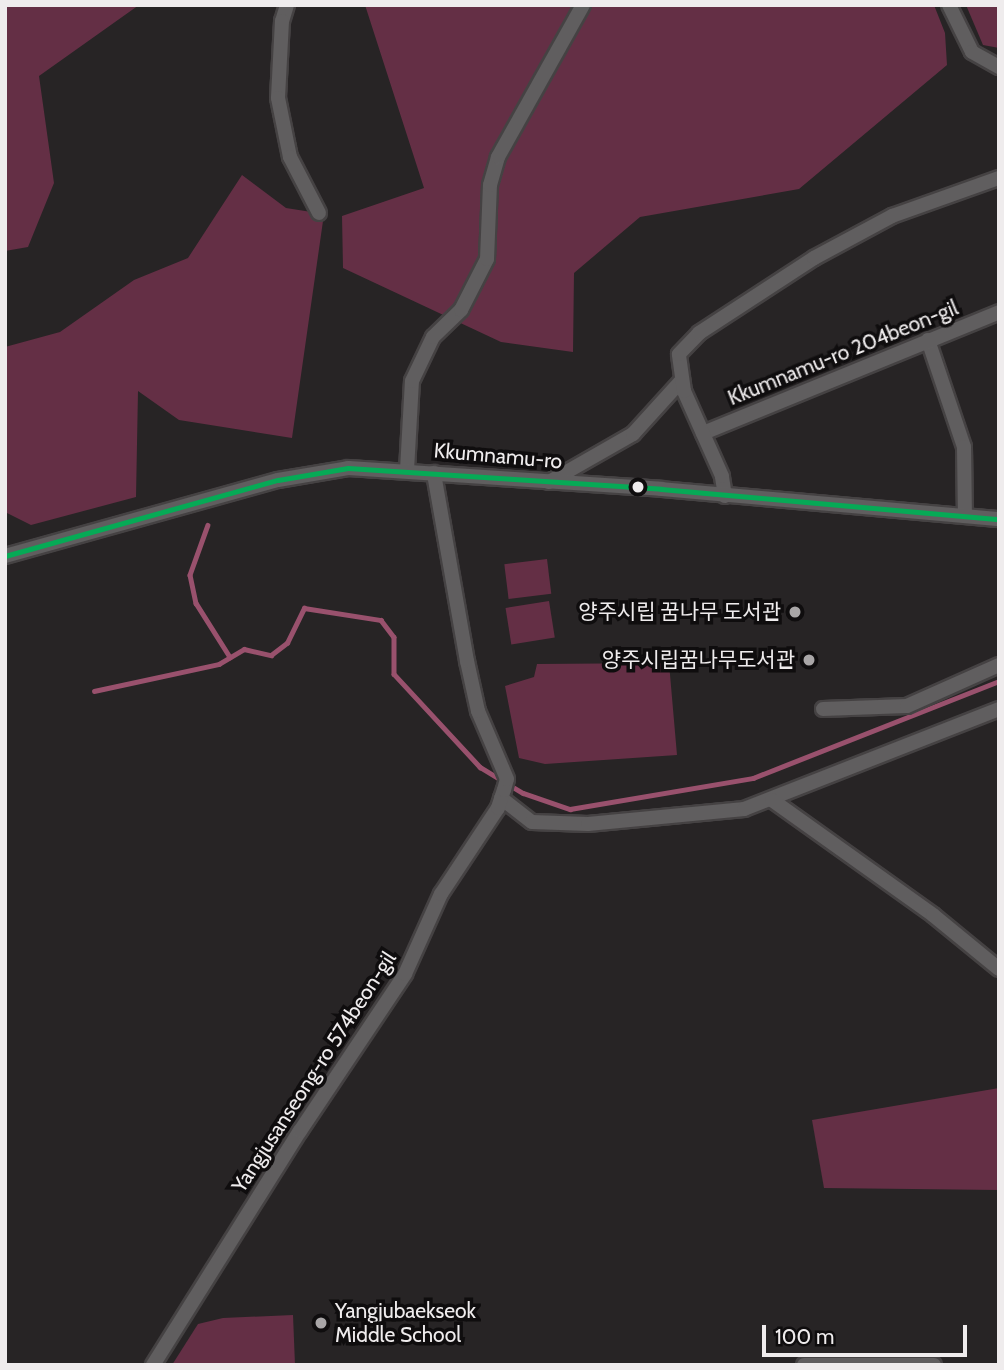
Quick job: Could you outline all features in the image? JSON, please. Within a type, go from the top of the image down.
[{"type":"street","points":[[287,5],[282,21],[278,98],[290,157],[319,213]]},
{"type":"street","points":[[407,470],[412,381],[433,337],[461,310],[487,259],[490,185],[498,157],[583,5]]},
{"type":"street","points":[[949,5],[972,52],[999,67]]},
{"type":"street","points":[[725,496],[682,380],[679,354],[699,333],[814,258],[892,216],[999,178]]},
{"type":"street","name":"Kkumnamu-ro 204beon-gil","points":[[703,433],[999,312]]},
{"type":"street","points":[[928,340],[964,447],[965,516]]},
{"type":"street","points":[[549,482],[634,434],[682,380]]},
{"type":"street","name":"Kkumnamu-ro","points":[[5,556],[319,471],[407,470],[999,519]]},
{"type":"street","points":[[434,473],[478,711],[504,789],[533,822],[588,824],[744,809],[999,709]]},
{"type":"street","points":[[823,709],[907,706],[999,665]]},
{"type":"street","name":"Yangjusanseong-ro 574beon-gil","points":[[153,1365],[300,1130],[405,974],[441,894],[504,789]]},
{"type":"street","points":[[772,800],[933,915],[999,969]]},
{"type":"street","points":[[804,1365],[934,1365]]},
{"type":"shaded area","points":[[5,5],[139,5],[39,76],[54,183],[28,247],[5,251]]},
{"type":"shaded area","points":[[365,5],[934,5],[945,33],[947,65],[799,189],[640,217],[574,273],[573,352],[501,342],[343,268],[342,216],[424,188]]},
{"type":"shaded area","points":[[966,5],[999,5],[999,48],[983,45]]},
{"type":"shaded area","points":[[242,175],[286,208],[324,214],[292,438],[179,420],[138,391],[136,497],[31,525],[5,512],[5,347],[60,332],[134,280],[188,258]]},
{"type":"shaded area","points":[[547,559],[551,594],[509,599],[504,564]]},
{"type":"shaded area","points":[[549,601],[555,638],[511,644],[506,608]]},
{"type":"shaded area","points":[[669,663],[677,755],[545,764],[519,758],[505,686],[534,677],[537,664]]},
{"type":"shaded area","points":[[999,1088],[999,1190],[824,1188],[812,1120]]},
{"type":"shaded area","points":[[293,1315],[295,1365],[172,1365],[198,1324],[223,1318]]},
{"type":"waterway","points":[[208,525],[190,575],[196,603],[230,657]]},
{"type":"waterway","points":[[94,691],[219,664],[244,649],[271,655],[287,643],[304,608],[381,620],[394,637],[394,674],[480,767],[523,793],[570,809],[753,778],[999,681]]},
{"type":"transit line","points":[[5,556],[278,480],[348,468],[661,489],[999,519]]},
{"type":"place","name":"양주시립 꿈나무 도서관","points":[[795,612]]},
{"type":"place","name":"양주시립꿈나무도서관","points":[[809,660]]},
{"type":"place","name":"Yangjubaekseok Middle School","points":[[321,1323]]}]
